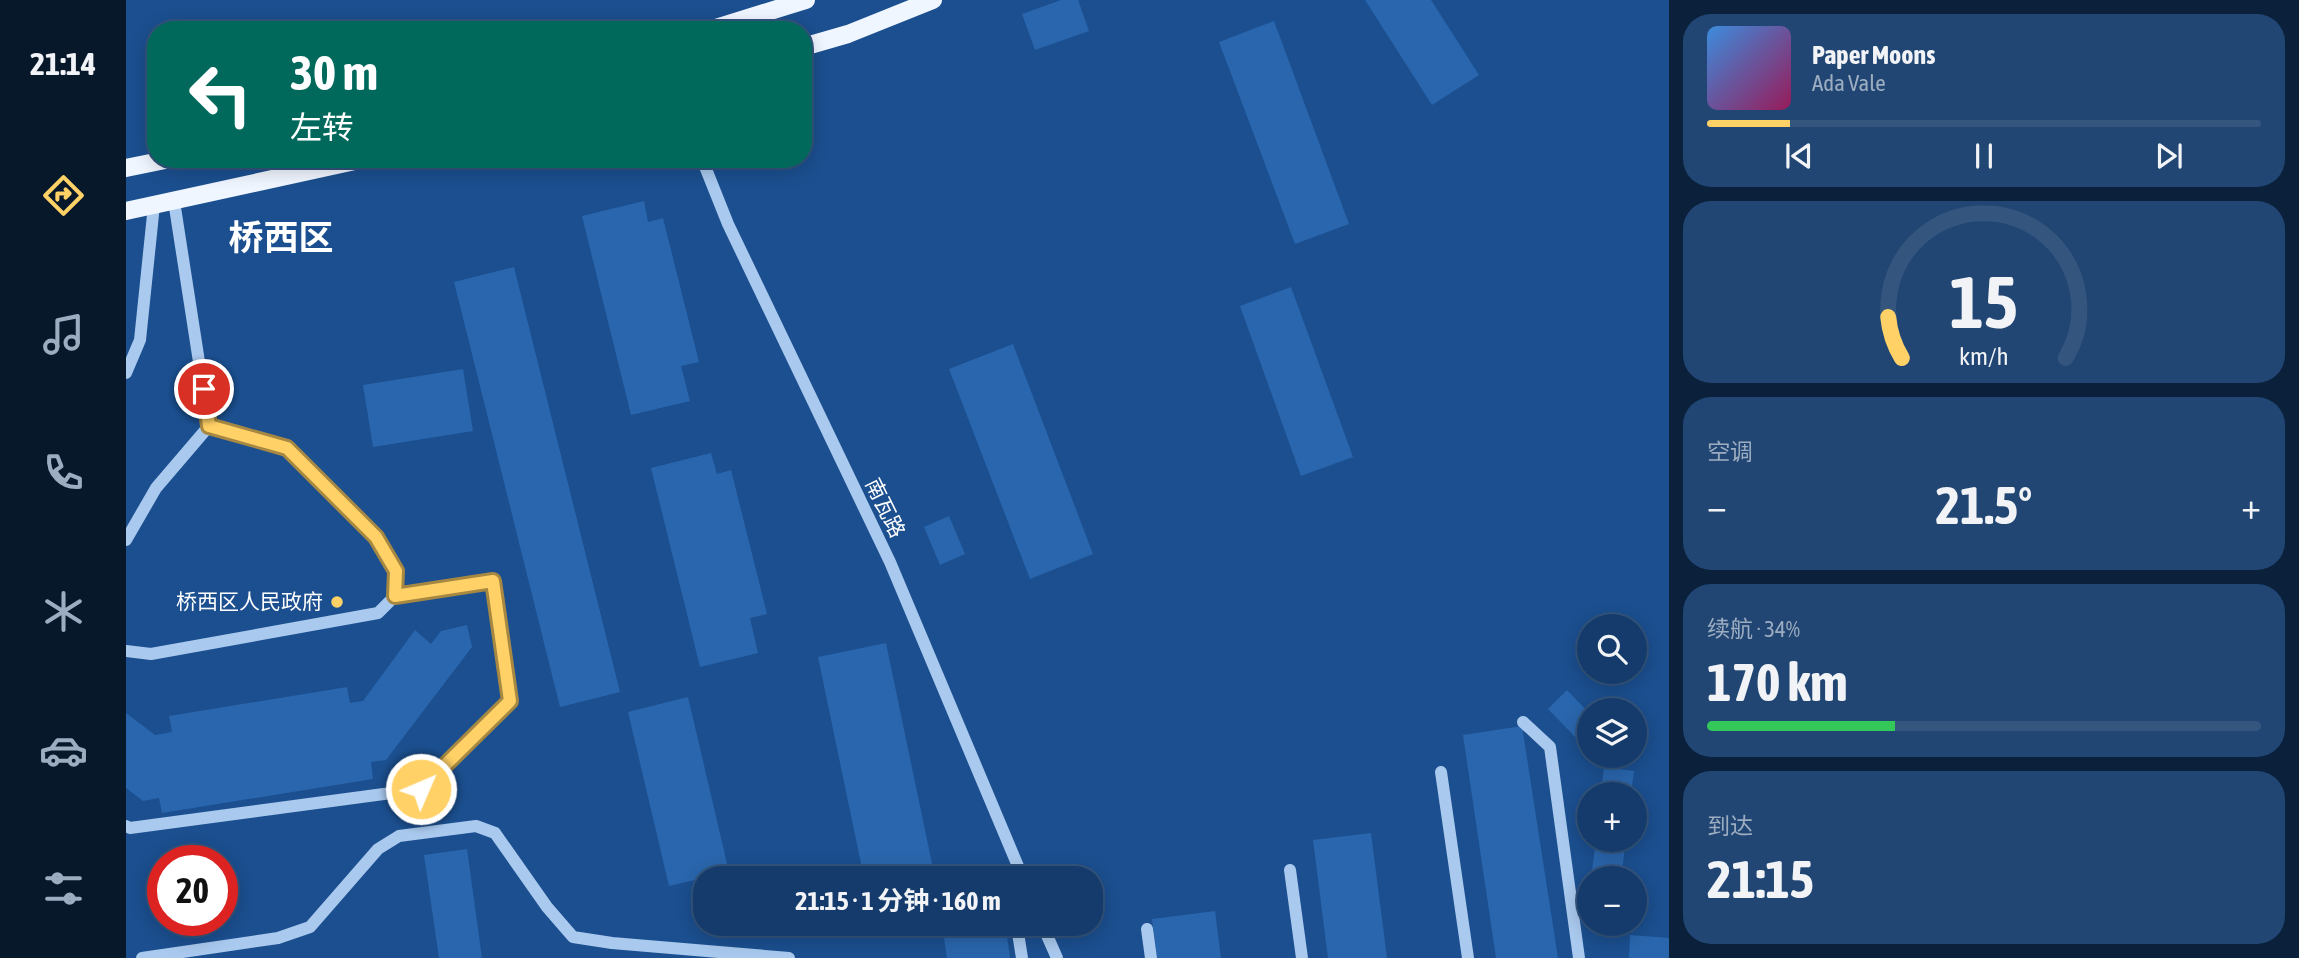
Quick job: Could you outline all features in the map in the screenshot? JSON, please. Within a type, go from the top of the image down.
[{"type":"main road","points":[[738,21],[806,0]]},
{"type":"main road","points":[[812,44],[933,0]]},
{"type":"main road","points":[[126,168],[147,164]]},
{"type":"main road","points":[[126,211],[322,168]]},
{"type":"street","name":"南瓦路","points":[[706,168],[728,224],[890,562],[1018,866]]},
{"type":"street","points":[[126,540],[156,488],[209,426],[174,201]]},
{"type":"street","points":[[126,373],[140,340],[154,205]]},
{"type":"street","points":[[209,426],[287,448],[376,537],[396,571],[395,596]]},
{"type":"street","points":[[126,651],[151,654],[378,613],[395,596],[493,581],[510,701],[421,789],[130,828],[126,826]]},
{"type":"street","points":[[1523,722],[1550,747],[1578,958]]},
{"type":"street","points":[[1441,772],[1468,958]]},
{"type":"street","points":[[142,958],[278,938],[310,928],[378,849],[399,835],[476,826],[495,834],[547,907],[573,937],[612,943],[789,958]]},
{"type":"street","points":[[1290,870],[1302,958]]},
{"type":"street","points":[[1147,929],[1151,958]]},
{"type":"street","points":[[1018,936],[1022,958]]},
{"type":"street","points":[[1048,936],[1057,958]]},
{"type":"building","points":[[1061,0],[1078,0],[1089,31],[1035,50],[1022,14]]},
{"type":"building","points":[[1365,0],[1431,0],[1479,75],[1432,105]]},
{"type":"building","points":[[1274,21],[1349,224],[1295,244],[1219,42]]},
{"type":"building","points":[[644,201],[648,222],[663,218],[699,362],[681,366],[690,401],[631,415],[582,216]]},
{"type":"building","points":[[514,267],[620,692],[560,707],[454,282]]},
{"type":"building","points":[[1291,287],[1353,457],[1301,476],[1240,306]]},
{"type":"building","points":[[1013,344],[1093,554],[1030,579],[949,369]]},
{"type":"building","points":[[463,369],[473,431],[373,447],[363,385]]},
{"type":"building","points":[[711,453],[717,474],[731,470],[767,614],[750,618],[758,653],[700,667],[651,468]]},
{"type":"building","points":[[949,516],[965,554],[940,565],[924,527]]},
{"type":"building","points":[[467,625],[472,647],[386,760],[371,762],[373,779],[162,813],[159,798],[143,801],[126,788],[126,713],[155,735],[172,732],[169,716],[347,687],[350,703],[363,701],[415,630],[431,644],[441,631]]},
{"type":"building","points":[[886,643],[932,866],[862,866],[818,657]]},
{"type":"building","points":[[1567,690],[1577,700],[1577,739],[1548,709]]},
{"type":"building","points":[[688,697],[728,866],[693,866],[693,880],[669,886],[628,712]]},
{"type":"building","points":[[1522,726],[1558,958],[1496,958],[1463,735]]},
{"type":"building","points":[[1604,768],[1634,771],[1633,782],[1602,782]]},
{"type":"building","points":[[1371,833],[1387,958],[1328,958],[1313,840]]},
{"type":"building","points":[[467,849],[482,958],[439,958],[424,855]]},
{"type":"building","points":[[1594,852],[1624,852],[1623,866],[1593,866]]},
{"type":"building","points":[[1215,911],[1221,958],[1157,958],[1152,919]]},
{"type":"building","points":[[1007,936],[1010,958],[947,958],[944,938]]},
{"type":"building","points":[[1630,936],[1669,938],[1669,958],[1629,958]]},
{"type":"place","name":"桥西区人民政府","points":[[337,602]]},
{"type":"district","name":"桥西区","points":[[281,238]]},
{"type":"route","points":[[204,389],[209,426],[287,448],[376,537],[396,571],[395,596],[493,581],[510,701],[421,789]]}]
